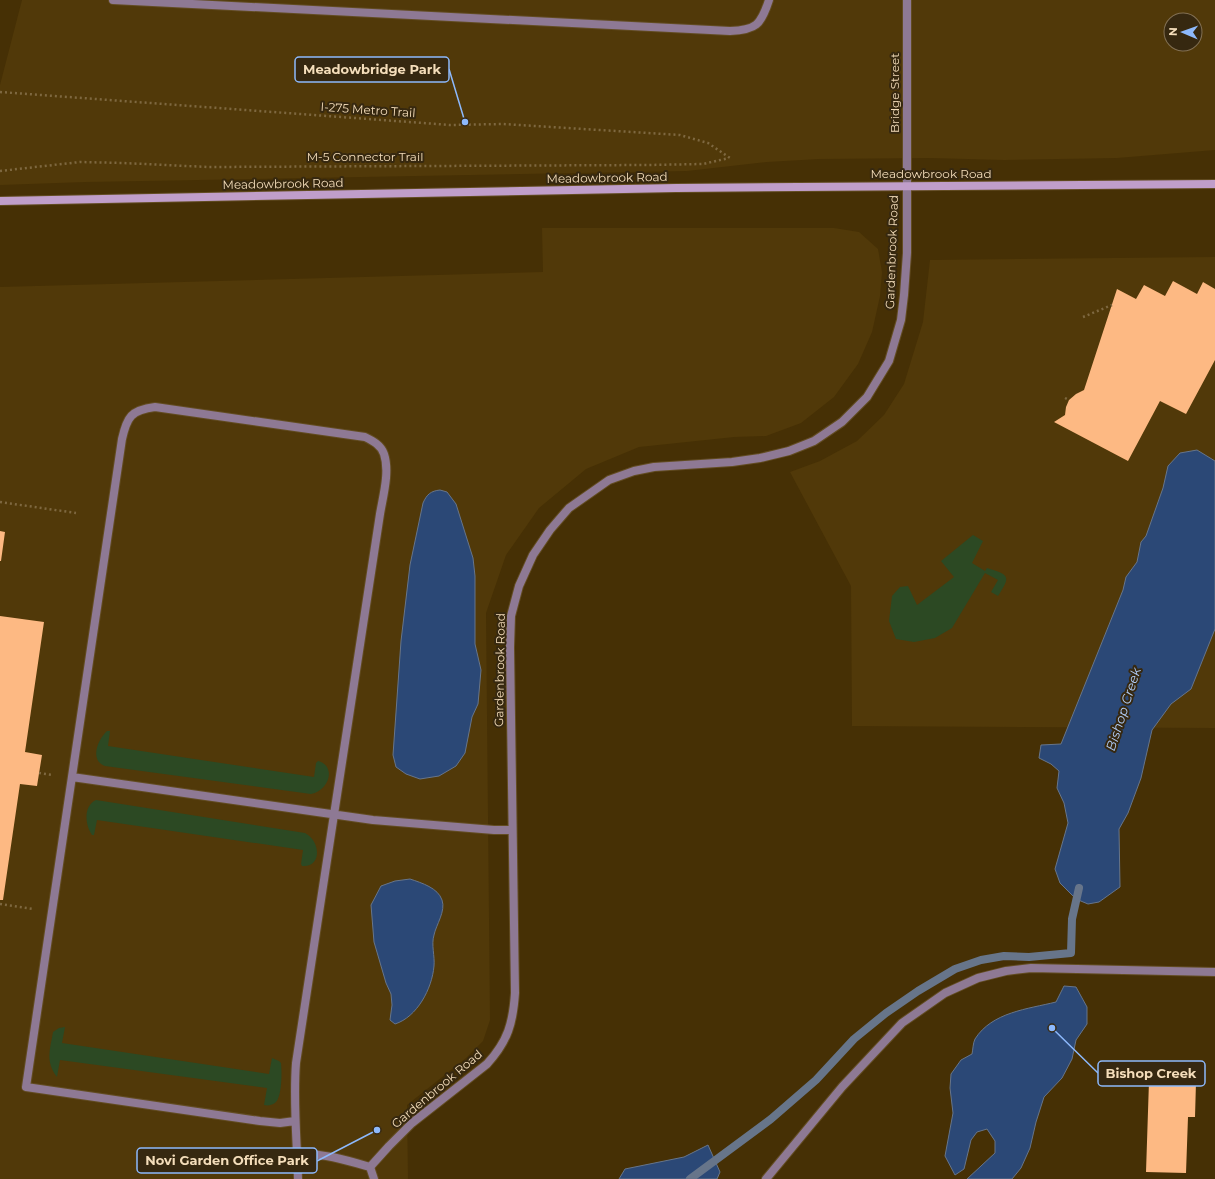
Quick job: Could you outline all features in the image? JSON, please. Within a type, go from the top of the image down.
[{"type":"street","points":[[113,0],[742,31],[753,28],[761,19],[769,0]]},
{"type":"street","name":"Bridge Street","points":[[906,187],[907,0]]},
{"type":"street","name":"Meadowbrook Road","points":[[0,201],[669,188],[1215,184]]},
{"type":"street","name":"Gardenbrook Road","points":[[370,1167],[412,1123],[488,1064],[498,1053],[506,1038],[513,1015],[515,993],[510,647],[511,616],[519,586],[533,555],[550,530],[569,508],[609,480],[634,471],[654,467],[739,461],[789,451],[814,441],[842,422],[867,396],[889,361],[901,320],[907,253],[906,187]]},
{"type":"street","points":[[295,1121],[280,1123],[260,1121],[26,1087],[122,439],[126,424],[132,414],[143,408],[155,407],[365,437],[375,442],[383,452],[386,464],[296,1063],[295,1121],[298,1154],[298,1179]]},
{"type":"street","points":[[72,777],[380,821],[494,830],[512,830]]},
{"type":"street","points":[[766,1179],[842,1087],[877,1048],[902,1023],[946,992],[978,978],[1006,971],[1031,968],[1215,972]]},
{"type":"street","points":[[298,1154],[320,1154],[370,1167],[374,1179]]},
{"type":"path","name":"I-275 Metro Trail","points":[[0,92],[442,124],[503,124],[680,135],[708,143],[730,158]]},
{"type":"path","name":"M-5 Connector Trail","points":[[0,170],[80,162],[123,162],[208,167],[648,165],[703,164],[730,158]]},
{"type":"path","points":[[1083,316],[1112,305]]},
{"type":"path","points":[[1064,398],[1069,400]]},
{"type":"path","points":[[0,502],[76,513]]},
{"type":"path","points":[[39,773],[53,775]]},
{"type":"path","points":[[0,904],[33,909]]},
{"type":"shaded area","points":[[22,0],[1215,0],[1215,150],[1117,158],[1004,160],[930,158],[819,159],[767,162],[687,171],[86,182],[0,185],[0,85]]},
{"type":"shaded area","points":[[542,228],[834,228],[859,232],[878,249],[882,272],[880,296],[872,332],[858,364],[834,397],[801,423],[766,436],[734,437],[639,447],[586,469],[539,508],[506,555],[486,613],[490,1020],[483,1041],[466,1058],[407,1105],[408,1179],[0,1179],[0,287],[543,272]]},
{"type":"shaded area","points":[[1215,257],[1215,728],[852,726],[851,586],[790,472],[820,461],[857,441],[884,415],[904,384],[923,322],[930,260]]},
{"type":"green space","points":[[973,535],[983,541],[972,563],[985,571],[987,568],[1001,573],[1006,578],[1005,585],[998,596],[991,592],[998,580],[985,573],[952,628],[935,638],[914,642],[896,639],[889,621],[892,596],[900,587],[908,586],[917,605],[954,577],[941,561]]},
{"type":"green space","points":[[107,731],[110,731],[108,746],[314,777],[316,763],[318,761],[324,764],[327,768],[329,773],[328,778],[326,784],[322,788],[311,794],[105,766],[97,759],[96,754],[98,744]]},
{"type":"green space","points":[[96,800],[305,833],[314,842],[317,853],[316,859],[309,865],[302,866],[303,850],[97,820],[94,835],[92,835],[86,816],[89,807]]},
{"type":"green space","points":[[65,1027],[62,1043],[269,1074],[272,1058],[281,1063],[278,1099],[275,1103],[264,1105],[267,1088],[60,1060],[57,1077],[51,1066],[49,1055],[53,1032],[59,1028]]},
{"type":"water","points":[[1197,450],[1215,461],[1215,629],[1191,689],[1171,704],[1152,730],[1141,778],[1128,813],[1119,829],[1120,887],[1099,902],[1088,904],[1076,899],[1060,883],[1055,869],[1068,823],[1064,803],[1057,788],[1059,771],[1051,764],[1039,758],[1041,745],[1061,744],[1123,590],[1126,577],[1137,562],[1141,542],[1146,536],[1163,488],[1168,466],[1180,453]]},
{"type":"water","points":[[440,490],[447,492],[456,504],[473,558],[475,576],[475,644],[481,670],[478,704],[472,717],[465,753],[456,766],[439,776],[420,779],[406,774],[396,767],[393,755],[401,641],[410,565],[423,503],[426,497],[434,491]]},
{"type":"water","points":[[410,879],[429,886],[437,892],[442,900],[443,909],[433,939],[433,975],[427,993],[410,1015],[395,1024],[390,1020],[392,1005],[391,994],[386,983],[374,942],[371,905],[381,886],[395,881]]},
{"type":"water","points":[[1064,986],[1076,987],[1087,1007],[1087,1024],[1076,1040],[1072,1059],[1062,1078],[1044,1097],[1030,1148],[1021,1168],[1012,1179],[967,1179],[995,1153],[995,1141],[987,1129],[977,1132],[971,1140],[964,1169],[955,1175],[945,1156],[953,1113],[950,1088],[951,1074],[961,1060],[972,1054],[975,1039],[982,1030],[1001,1017],[1011,1013],[1056,1002]]},
{"type":"water","points":[[708,1145],[720,1172],[717,1179],[619,1179],[625,1169],[684,1157]]},
{"type":"building","points":[[1173,281],[1197,294],[1203,282],[1215,289],[1215,360],[1186,414],[1160,401],[1128,461],[1054,422],[1065,415],[1069,400],[1084,390],[1117,289],[1136,299],[1144,285],[1165,296]]},
{"type":"building","points":[[0,531],[5,532],[1,561],[0,561]]},
{"type":"building","points":[[0,616],[44,622],[25,752],[42,755],[37,786],[20,784],[3,900],[0,900]]},
{"type":"building","points":[[1149,1081],[1196,1082],[1195,1117],[1188,1117],[1186,1173],[1146,1172]]},
{"type":"waterway","points":[[690,1179],[771,1119],[816,1080],[854,1039],[886,1013],[918,991],[955,969],[981,960],[1004,956],[1029,957],[1071,953],[1072,919],[1079,888]]},
{"type":"place","name":"Meadowbridge Park","points":[[465,122]]},
{"type":"place","name":"Bishop Creek","points":[[1052,1028]]},
{"type":"place","name":"Novi Garden Office Park","points":[[377,1130]]}]
